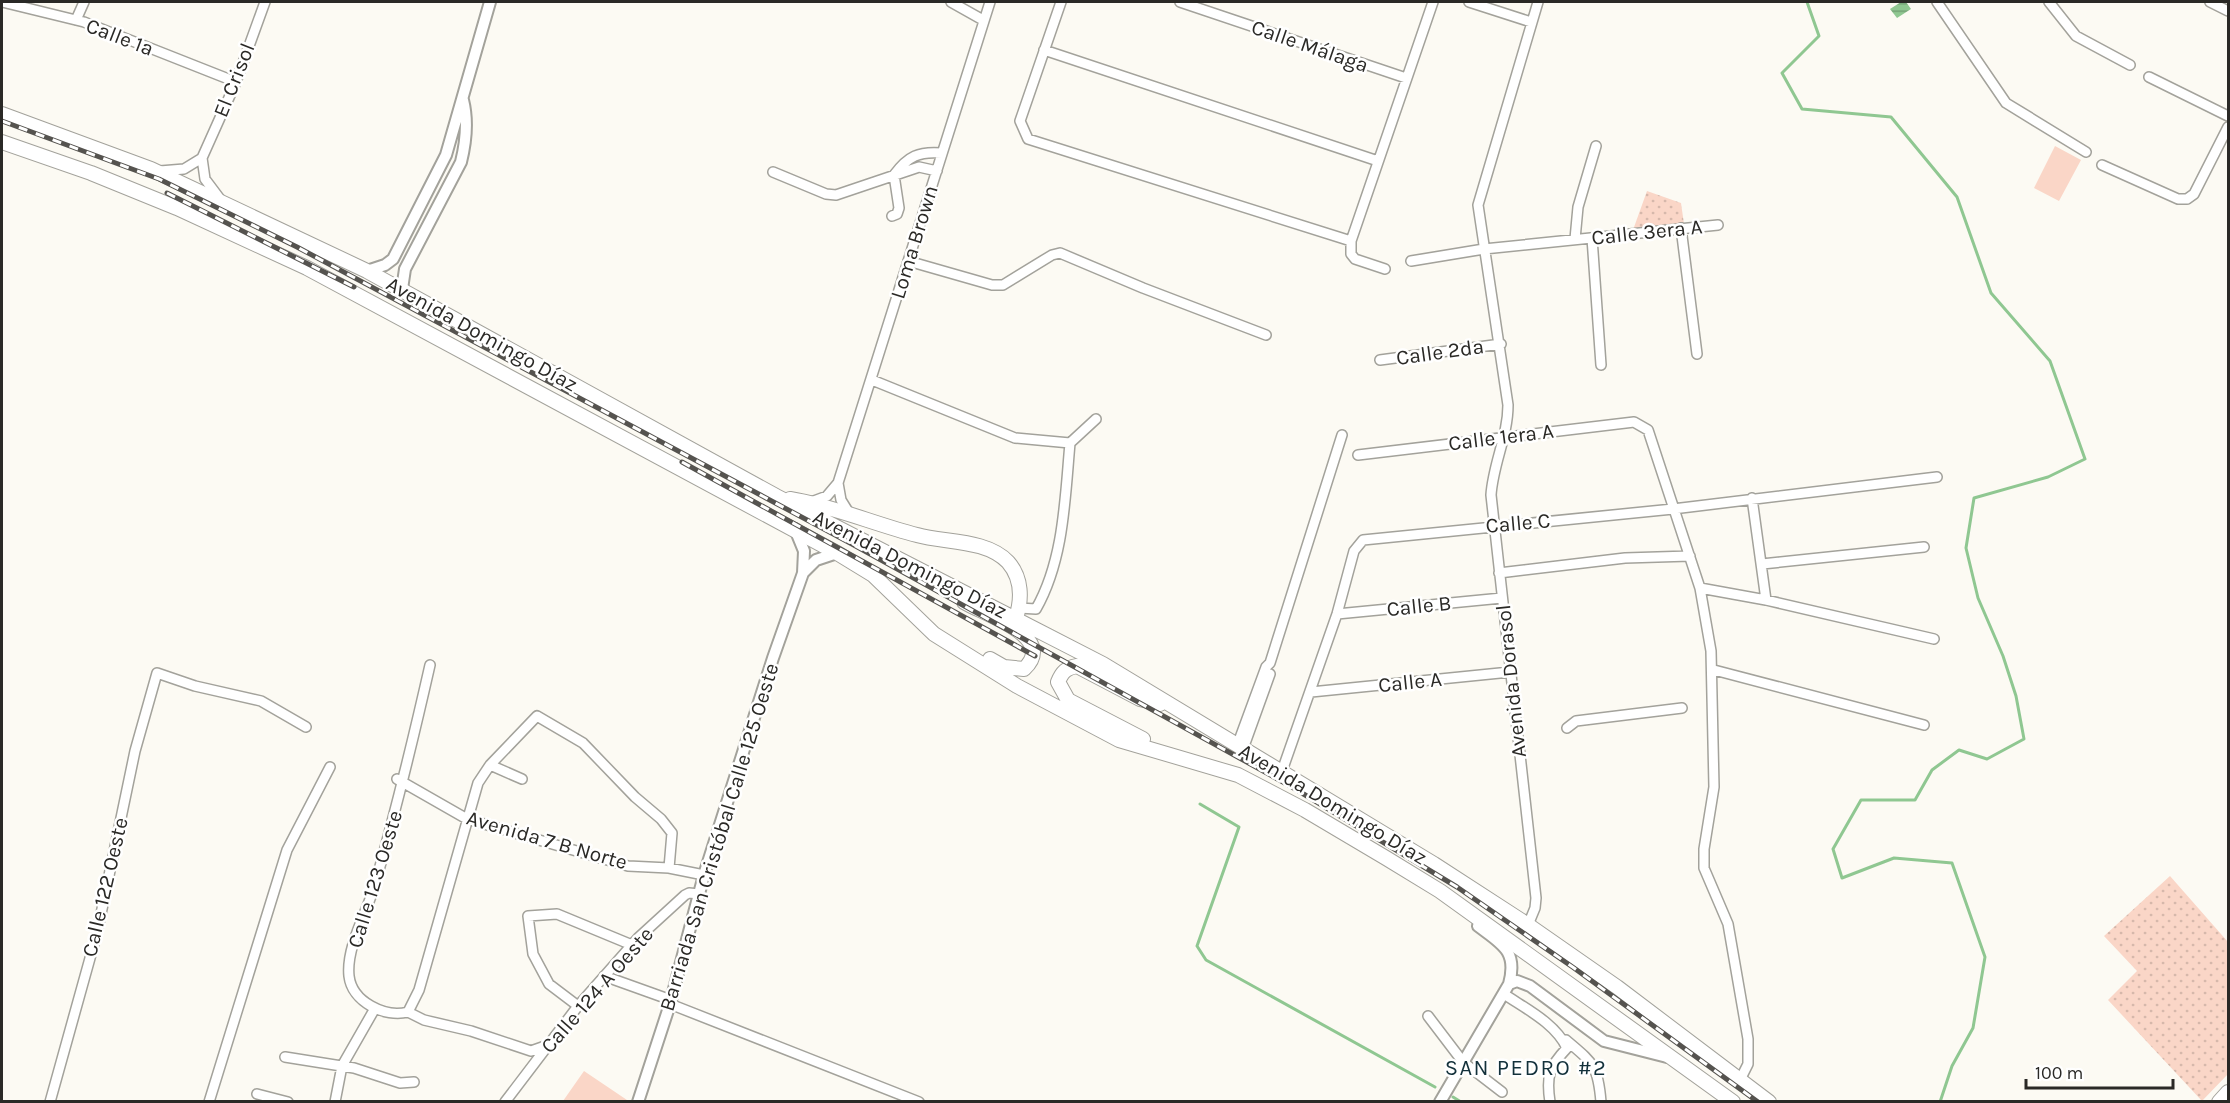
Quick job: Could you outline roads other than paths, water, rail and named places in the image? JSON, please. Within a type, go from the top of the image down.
[{"type":"main road","name":"Avenida Domingo Díaz","points":[[2,114],[151,169],[368,271],[776,496],[903,562],[1018,613],[1173,708],[1282,771],[1528,925],[1770,1101]]},
{"type":"main road","name":"Avenida Domingo Díaz","points":[[2,142],[91,173],[145,195],[307,268],[837,553],[873,576],[934,634],[1017,686],[1119,740],[1238,775],[1305,810],[1440,891],[1733,1101]]},
{"type":"main road","points":[[776,496],[811,502],[919,536],[995,553],[1008,563],[1017,578],[1020,590],[1018,613]]},
{"type":"main road","points":[[903,562],[966,603],[1023,634],[1032,642],[1035,651],[1031,662],[1024,669],[1004,667],[906,608]]},
{"type":"main road","points":[[1173,708],[1140,699],[1077,666],[1068,668],[1058,682],[1068,700],[1175,755]]},
{"type":"main road","points":[[2219,1101],[2229,1092]]},
{"type":"street","name":"Calle 1a","points":[[2,2],[25,5],[76,20],[236,81]]},
{"type":"street","points":[[76,20],[84,2]]},
{"type":"street","name":"El Crisol","points":[[202,158],[236,81],[265,2]]},
{"type":"street","points":[[368,271],[385,265],[393,258],[444,162],[490,2]]},
{"type":"street","points":[[951,2],[983,20]]},
{"type":"street","name":"Loma Brown","points":[[838,483],[990,2]]},
{"type":"street","points":[[1061,2],[1020,121],[1024,134],[1034,143],[1351,241]]},
{"type":"street","name":"Calle Málaga","points":[[1180,2],[1406,78]]},
{"type":"street","points":[[1385,269],[1355,260],[1351,254],[1351,241],[1433,2]]},
{"type":"street","points":[[1468,2],[1531,22]]},
{"type":"street","name":"Avenida Dorasol","points":[[1528,925],[1535,908],[1536,898],[1499,573],[1492,477],[1503,436],[1508,405],[1501,344],[1478,205],[1481,188],[1538,2]]},
{"type":"street","points":[[1937,2],[2006,103],[2085,152]]},
{"type":"street","points":[[2049,2],[2076,36],[2130,65]]},
{"type":"street","points":[[2210,2],[2229,12]]},
{"type":"street","points":[[1044,51],[1377,161]]},
{"type":"street","points":[[2149,77],[2229,116]]},
{"type":"street","points":[[402,289],[405,269],[457,171],[464,149],[466,113],[463,96]]},
{"type":"street","points":[[2102,165],[2178,200],[2187,199],[2194,194],[2229,127]]},
{"type":"street","name":"Calle 3era A","points":[[1575,239],[1578,207],[1596,146]]},
{"type":"street","points":[[892,216],[897,214],[899,208],[894,175],[910,156],[919,153],[942,153]]},
{"type":"street","points":[[151,169],[173,171],[184,169],[202,158],[205,179],[211,189],[227,204]]},
{"type":"street","points":[[773,172],[826,194],[836,195],[920,167],[937,171]]},
{"type":"street","points":[[416,217],[429,224]]},
{"type":"street","name":"Calle 3era A","points":[[1411,261],[1484,249],[1718,225]]},
{"type":"street","points":[[1681,228],[1697,354]]},
{"type":"street","points":[[1592,238],[1601,365]]},
{"type":"street","points":[[908,261],[992,285],[1003,285],[1052,255],[1060,253],[1143,288],[1266,334]]},
{"type":"street","name":"Calle 2da","points":[[1380,360],[1501,344]]},
{"type":"street","points":[[872,380],[1015,438],[1070,443]]},
{"type":"street","points":[[1018,613],[1036,609],[1045,593],[1063,525],[1070,443],[1096,419]]},
{"type":"street","name":"Calle 1era A","points":[[1358,455],[1634,422],[1644,426],[1650,435],[1673,509]]},
{"type":"street","points":[[1240,748],[1272,668],[1270,663],[1341,435]]},
{"type":"street","name":"Calle C","points":[[1337,614],[1354,551],[1363,540],[1494,525],[1673,509],[1937,477]]},
{"type":"street","points":[[811,502],[827,496],[838,483]]},
{"type":"street","points":[[838,483],[841,500],[849,513]]},
{"type":"street","points":[[1752,498],[1766,600]]},
{"type":"street","points":[[1673,509],[1700,588],[1714,670],[1714,787],[1704,849],[1704,868],[1728,924],[1732,943],[1748,1039],[1748,1064],[1740,1080]]},
{"type":"street","name":"Barriada San Cristóbal Calle 125 Oeste","points":[[638,1101],[670,1002],[699,894],[769,668],[803,573],[804,551],[795,529]]},
{"type":"street","points":[[1761,564],[1924,547]]},
{"type":"street","points":[[803,573],[816,560],[837,553]]},
{"type":"street","points":[[1499,573],[1625,558],[1689,556]]},
{"type":"street","points":[[1700,588],[1766,600],[1934,639]]},
{"type":"street","name":"Calle B","points":[[1337,614],[1502,598]]},
{"type":"street","points":[[1282,771],[1337,614]]},
{"type":"street","name":"Calle 123 Oeste","points":[[374,1010],[353,988],[349,975],[358,926],[371,896],[430,665]]},
{"type":"street","points":[[1714,670],[1924,725]]},
{"type":"street","name":"Calle A","points":[[1311,692],[1510,672]]},
{"type":"street","name":"Calle 122 Oeste","points":[[50,1101],[97,933],[135,751],[157,673],[195,686],[261,701],[306,727]]},
{"type":"street","points":[[1568,728],[1576,721],[1682,708]]},
{"type":"street","points":[[408,1012],[419,990],[478,783],[490,765],[537,716],[584,743],[635,797],[661,819],[672,833],[669,868]]},
{"type":"street","points":[[490,765],[522,779]]},
{"type":"street","points":[[209,1101],[287,850],[330,767]]},
{"type":"street","name":"Avenida 7 B Norte","points":[[400,781],[467,819],[628,866],[669,868],[705,875]]},
{"type":"street","points":[[1440,891],[1456,910],[1506,949],[1513,963],[1507,989],[1440,1101]]},
{"type":"street","name":"Calle 124 A Oeste","points":[[505,1101],[578,1006],[632,945],[685,895],[689,892],[699,894]]},
{"type":"street","points":[[578,1006],[549,984],[533,954],[528,916],[556,914],[632,945]]},
{"type":"street","points":[[604,976],[919,1101]]},
{"type":"street","points":[[1507,989],[1517,981],[1530,986],[1604,1041],[1675,1059]]},
{"type":"street","points":[[1507,989],[1591,1062],[1599,1077],[1601,1101]]},
{"type":"street","points":[[335,1101],[342,1066],[374,1010],[397,1015],[408,1012],[423,1020],[471,1031],[531,1051],[549,1044]]},
{"type":"street","points":[[1428,1016],[1463,1062],[1502,1092]]},
{"type":"street","points":[[1550,1101],[1546,1079],[1556,1060],[1567,1048],[1562,1037]]},
{"type":"street","points":[[285,1057],[342,1066],[400,1083],[414,1082]]},
{"type":"street","points":[[257,1094],[288,1101]]},
{"type":"waterway","points":[[1807,2],[1819,36],[1782,73],[1802,109],[1891,117],[1957,197],[1991,293],[2050,361],[2085,459],[2048,477],[1974,498],[1966,548],[1978,598],[2003,656],[2016,696],[2024,739],[1987,759],[1959,750],[1932,770],[1915,800],[1861,800],[1833,849],[1842,878],[1894,858],[1952,863],[1985,957],[1973,1028],[1952,1066],[1940,1102]]},
{"type":"waterway","points":[[1200,804],[1239,827],[1197,946],[1206,960],[1435,1087]]},
{"type":"waterway","points":[[1453,1097],[1461,1102]]},
{"type":"railway","points":[[2,121],[159,179],[297,247],[852,544],[1292,787],[1457,887],[1574,968],[1758,1102]]},
{"type":"railway","points":[[167,193],[354,287]]},
{"type":"railway","points":[[682,462],[1035,656]]},
{"type":"district","name":"SAN PEDRO #2","points":[[1526,1068]]}]
